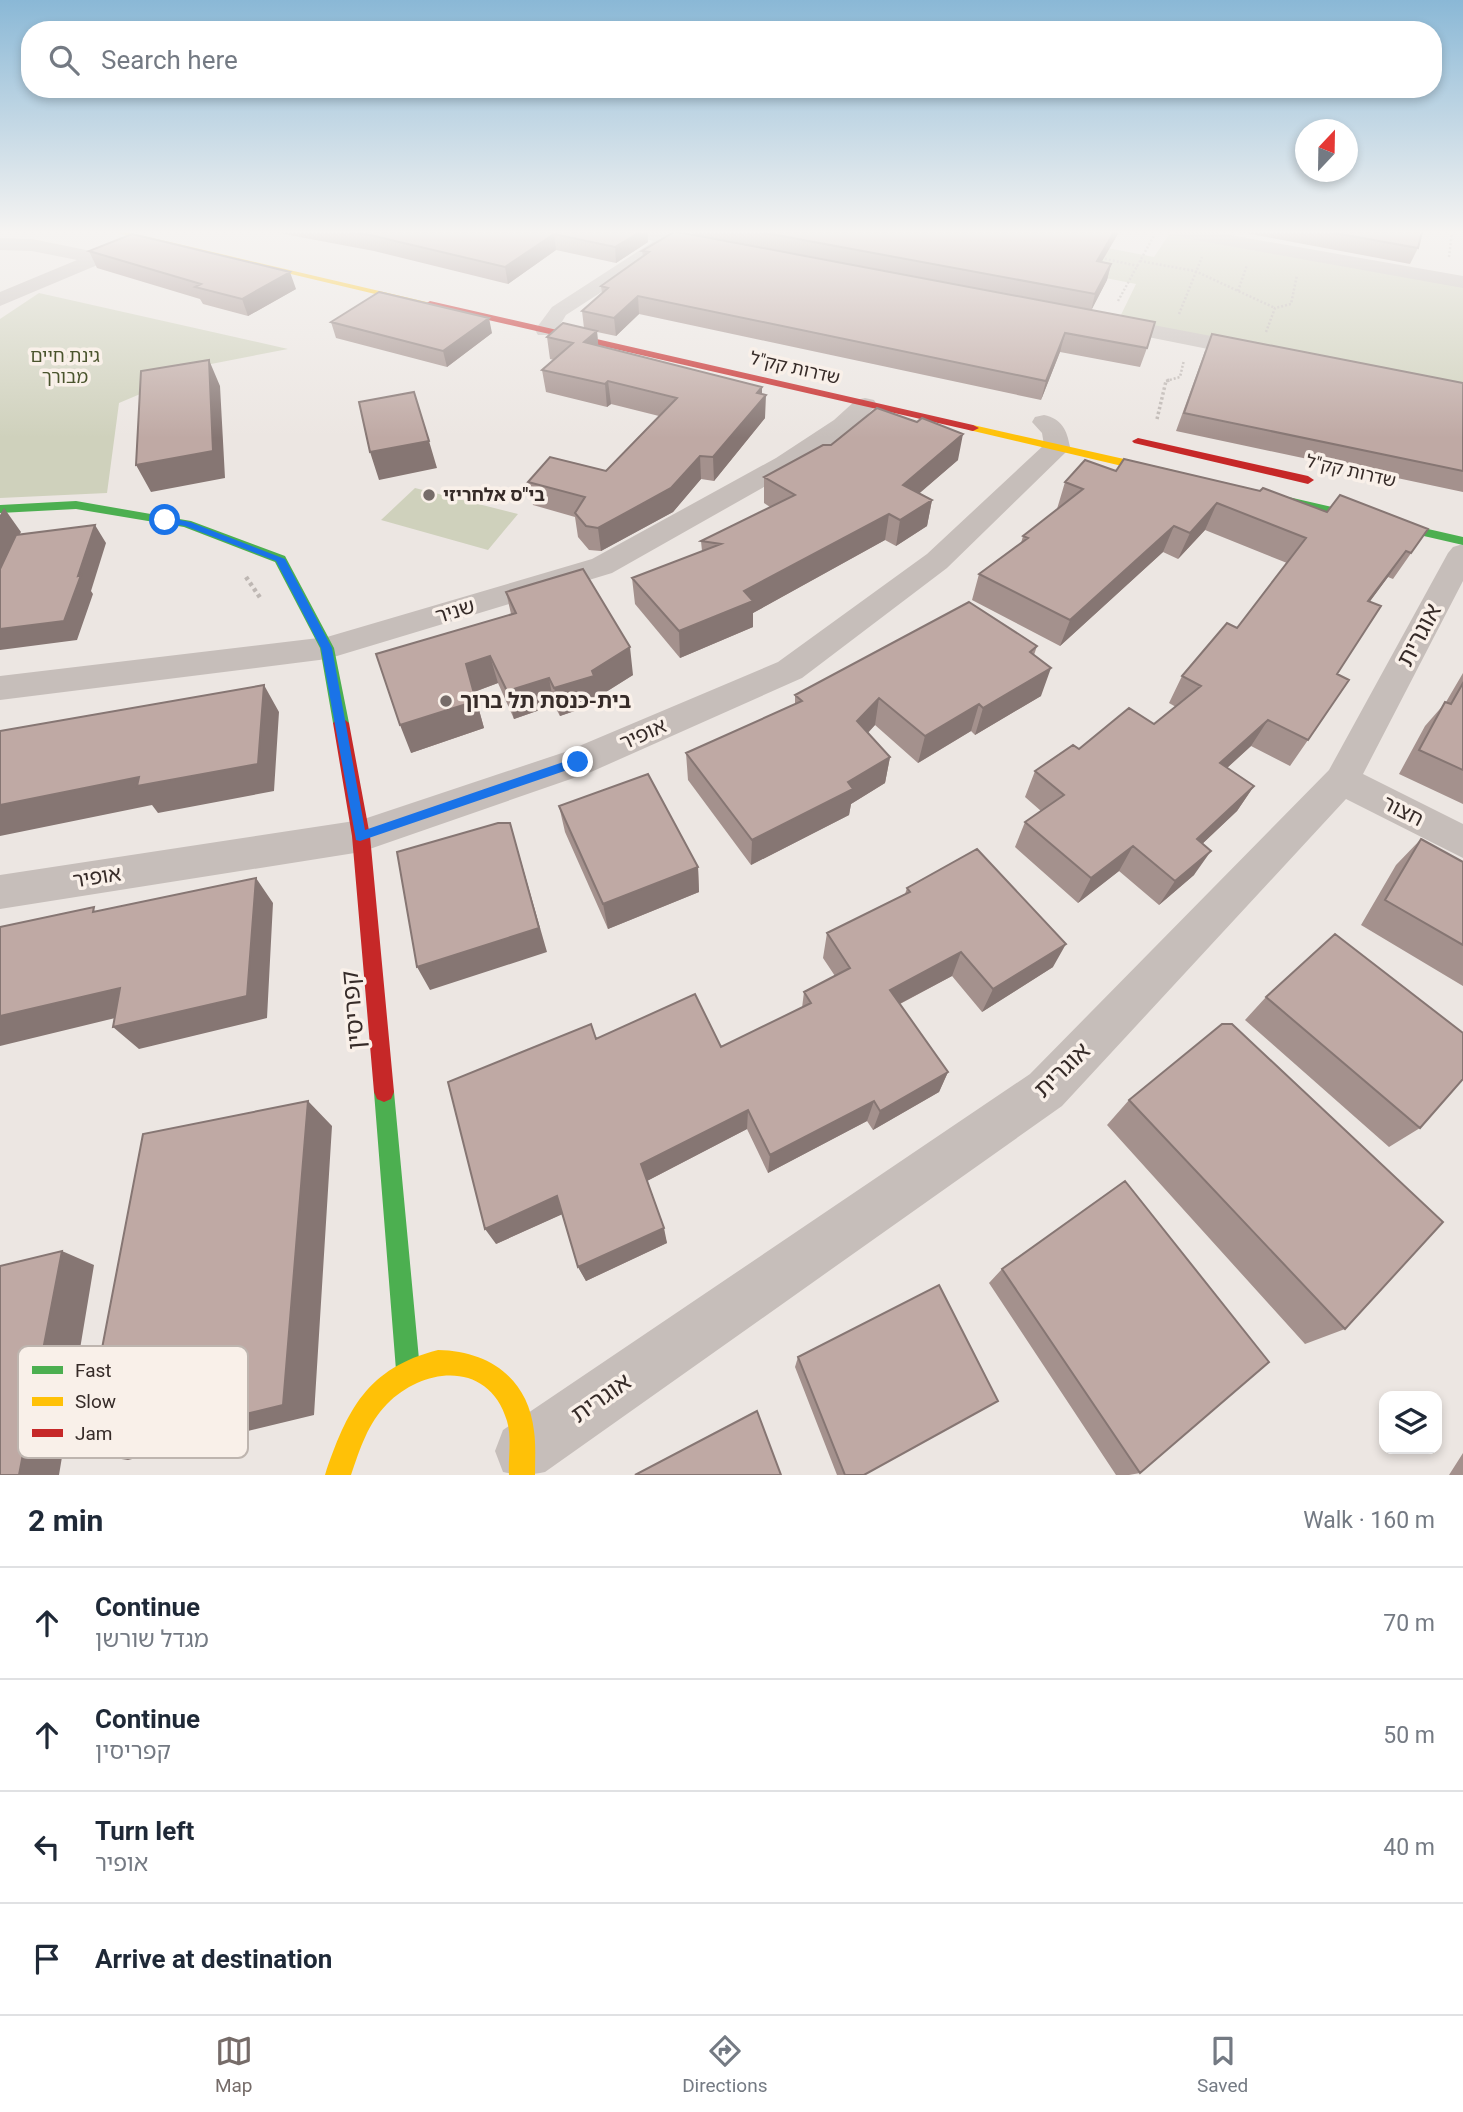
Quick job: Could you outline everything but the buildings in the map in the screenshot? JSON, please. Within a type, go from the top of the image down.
[{"type":"main road","name":"שדרות קק\"ל","points":[[419,301],[865,405],[1051,429],[1189,478]]},
{"type":"main road","points":[[553,309],[586,317]]},
{"type":"main road","name":"שדרות קק\"ל","points":[[1124,438],[1322,484]]},
{"type":"main road","points":[[1242,490],[1463,541]]},
{"type":"main road","name":"קפריסין","points":[[0,509],[76,505],[176,522],[280,559],[327,648],[360,836],[408,1370]]},
{"type":"main road","points":[[338,1475],[341,1457],[357,1420],[380,1391],[408,1370],[435,1359],[463,1360],[487,1370],[507,1390],[520,1417],[523,1463]]},
{"type":"street","points":[[546,330],[553,309],[567,301]]},
{"type":"street","points":[[1079,317],[1270,355]]},
{"type":"street","name":"שניר","points":[[0,688],[327,648],[602,566],[785,464],[843,425],[865,405]]},
{"type":"street","name":"אופיר","points":[[0,892],[360,836],[578,762],[790,670],[937,561],[1051,429]]},
{"type":"street","name":"אוגרית","points":[[523,1463],[1046,1090],[1342,780],[1463,553]]},
{"type":"street","name":"חצור","points":[[1342,780],[1463,842]]},
{"type":"path","points":[[1106,322],[1118,301]]},
{"type":"path","points":[[1151,444],[1166,380],[1180,377],[1180,337],[1188,301]]},
{"type":"path","points":[[1260,301],[1275,308],[1292,304],[1293,301]]},
{"type":"path","points":[[1270,355],[1267,327],[1275,308]]},
{"type":"path","points":[[245,576],[296,651]]},
{"type":"green space","name":"גינת חיים מבורך","points":[[27,301],[74,301],[288,349],[211,364],[119,403],[107,493],[0,498],[0,319]]},
{"type":"green space","points":[[1128,301],[1463,301],[1463,388],[1119,319]]},
{"type":"green space","points":[[415,488],[518,514],[488,550],[381,520]]},
{"type":"traffic: fast","points":[[1262,495],[1463,541]]},
{"type":"traffic: fast","points":[[0,509],[76,505],[187,524],[280,559],[327,648],[341,723]]},
{"type":"traffic: fast","points":[[384,1092],[408,1370]]},
{"type":"traffic: slow","points":[[416,301],[430,304]]},
{"type":"traffic: slow","points":[[973,428],[1173,474]]},
{"type":"traffic: slow","points":[[338,1475],[358,1423],[378,1395],[396,1379],[417,1368],[438,1363],[460,1363],[479,1369],[497,1381],[511,1398],[521,1428],[522,1475]]},
{"type":"traffic: jam","points":[[430,304],[973,428]]},
{"type":"traffic: jam","points":[[1138,441],[1308,480]]},
{"type":"traffic: jam","points":[[341,723],[361,836],[384,1092]]},
{"type":"place","name":"בי\"ס אלחריזי","points":[[429,495]]},
{"type":"place","name":"בית-כנסת תל ברוך","points":[[446,701]]},
{"type":"route","points":[[165,520],[187,524],[280,559],[327,648],[360,836],[578,762]]}]
